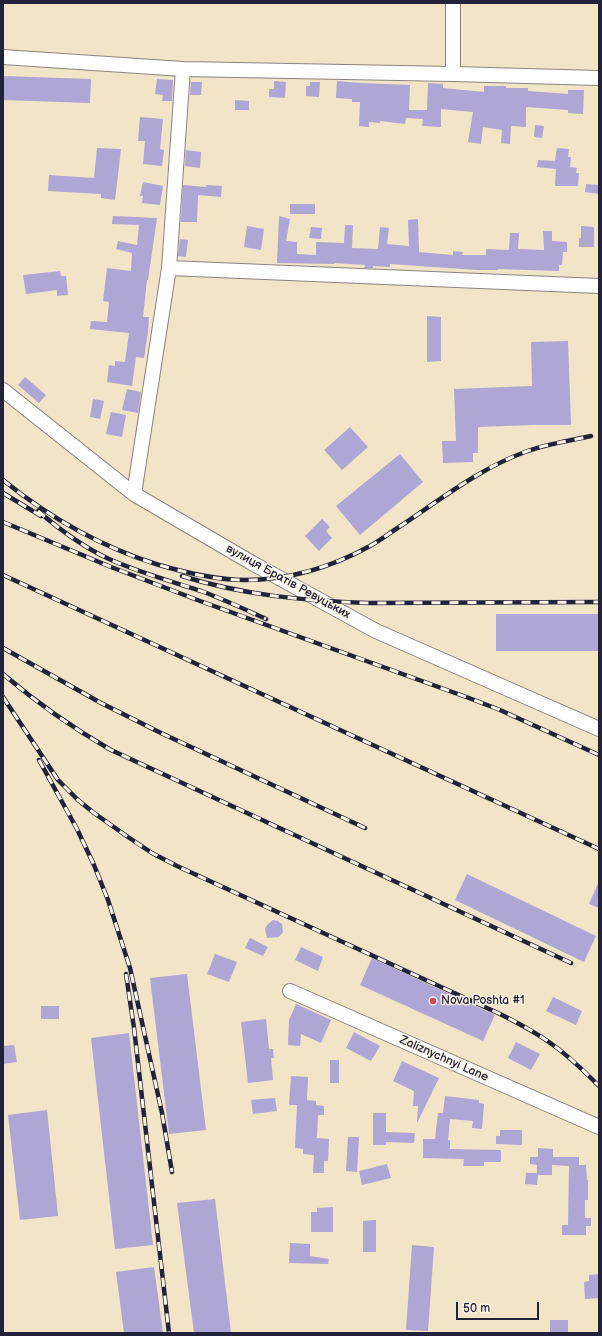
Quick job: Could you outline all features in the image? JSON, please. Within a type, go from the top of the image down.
[{"type":"street","points":[[453,74],[454,3]]},
{"type":"street","points":[[3,57],[183,70],[599,78]]},
{"type":"street","points":[[134,494],[169,268],[183,70]]},
{"type":"street","points":[[169,268],[599,286]]},
{"type":"street","name":"вулиця Братів Ревуцьких","points":[[3,390],[134,494],[252,563],[376,631],[599,729]]},
{"type":"street","name":"Zaliznychnyi Lane","points":[[290,991],[599,1127]]},
{"type":"building","points":[[3,76],[91,79],[90,103],[3,100]]},
{"type":"building","points":[[157,79],[173,80],[172,101],[162,101],[163,95],[155,94]]},
{"type":"building","points":[[274,81],[286,82],[285,98],[269,97],[269,89],[274,89]]},
{"type":"building","points":[[337,81],[410,85],[409,110],[427,110],[428,83],[443,84],[443,88],[484,92],[484,86],[528,88],[528,91],[568,94],[568,90],[584,90],[583,114],[568,113],[568,110],[526,107],[526,127],[511,126],[510,144],[501,143],[502,130],[483,127],[481,144],[468,142],[473,112],[441,109],[441,127],[422,126],[423,119],[406,118],[405,124],[380,121],[380,123],[369,122],[369,127],[359,126],[360,102],[352,102],[352,99],[336,98]]},
{"type":"building","points":[[191,82],[202,82],[201,95],[190,95]]},
{"type":"building","points":[[310,82],[320,82],[319,97],[306,96],[306,86],[310,86]]},
{"type":"building","points":[[235,100],[249,101],[249,110],[235,110]]},
{"type":"building","points":[[140,117],[163,119],[160,149],[164,150],[162,166],[143,164],[145,141],[138,141]]},
{"type":"building","points":[[535,125],[544,126],[542,138],[534,137]]},
{"type":"building","points":[[97,148],[121,149],[115,200],[101,198],[101,194],[48,191],[49,175],[94,178]]},
{"type":"building","points":[[557,148],[569,149],[568,157],[571,157],[570,167],[577,168],[576,173],[579,173],[578,186],[555,186],[556,169],[537,167],[538,160],[555,161]]},
{"type":"building","points":[[186,150],[201,152],[200,168],[185,166]]},
{"type":"building","points":[[143,182],[163,186],[160,205],[142,203],[143,196],[140,196]]},
{"type":"building","points":[[586,184],[599,185],[599,194],[585,192]]},
{"type":"building","points":[[183,185],[206,187],[206,185],[222,186],[221,197],[198,195],[197,222],[181,222]]},
{"type":"building","points":[[290,204],[315,204],[315,214],[290,214]]},
{"type":"building","points":[[113,216],[157,218],[147,280],[143,317],[149,317],[148,332],[144,358],[136,357],[132,386],[107,382],[109,365],[115,366],[115,361],[125,362],[129,333],[90,329],[91,321],[107,322],[109,302],[103,301],[107,268],[131,271],[132,253],[116,249],[118,241],[137,245],[139,225],[112,224]]},
{"type":"building","points":[[279,216],[290,219],[286,241],[297,242],[297,254],[316,255],[316,242],[344,243],[345,225],[353,225],[352,248],[378,249],[380,227],[389,228],[387,244],[409,246],[408,220],[418,219],[419,252],[453,255],[453,251],[463,252],[462,255],[486,255],[486,249],[509,250],[510,233],[519,233],[518,249],[544,250],[543,231],[552,231],[552,241],[567,242],[567,252],[563,252],[562,265],[559,265],[559,271],[498,269],[477,270],[390,264],[390,267],[373,266],[373,268],[364,268],[365,265],[334,263],[277,263]]},
{"type":"building","points":[[247,226],[264,229],[261,250],[244,247]]},
{"type":"building","points":[[581,226],[594,227],[594,247],[579,247]]},
{"type":"building","points":[[311,227],[322,228],[321,239],[309,238]]},
{"type":"building","points":[[180,239],[188,240],[186,257],[178,256]]},
{"type":"building","points":[[60,271],[61,276],[66,276],[68,295],[57,296],[57,290],[26,294],[23,275]]},
{"type":"building","points":[[427,316],[441,317],[441,361],[427,362]]},
{"type":"building","points":[[568,341],[571,425],[478,427],[478,453],[473,453],[473,462],[443,463],[442,441],[456,441],[454,389],[532,386],[531,342]]},
{"type":"building","points":[[25,377],[46,395],[39,403],[18,385]]},
{"type":"building","points":[[127,389],[141,392],[138,413],[122,410]]},
{"type":"building","points":[[93,399],[104,401],[100,419],[90,417]]},
{"type":"building","points":[[111,412],[126,415],[122,437],[106,434]]},
{"type":"building","points":[[350,427],[368,447],[342,470],[324,450]]},
{"type":"building","points":[[400,454],[423,482],[360,535],[336,506]]},
{"type":"building","points":[[322,519],[330,527],[326,531],[332,538],[319,551],[305,536]]},
{"type":"building","points":[[496,614],[599,614],[599,651],[496,651]]},
{"type":"building","points":[[467,874],[596,936],[584,962],[455,900]]},
{"type":"building","points":[[599,881],[599,908],[589,904]]},
{"type":"building","points":[[273,920],[282,924],[283,932],[279,937],[267,938],[265,929]]},
{"type":"building","points":[[250,938],[268,947],[263,956],[245,948]]},
{"type":"building","points":[[301,947],[323,957],[318,971],[295,960]]},
{"type":"building","points":[[215,954],[237,962],[229,982],[207,974]]},
{"type":"building","points":[[372,958],[495,1015],[483,1041],[360,985]]},
{"type":"building","points":[[187,974],[206,1130],[169,1134],[150,978]]},
{"type":"building","points":[[553,997],[582,1011],[576,1025],[546,1011]]},
{"type":"building","points":[[296,1004],[331,1020],[321,1043],[301,1034],[300,1046],[288,1045],[289,1020]]},
{"type":"building","points":[[41,1006],[59,1006],[59,1019],[41,1019]]},
{"type":"building","points":[[266,1019],[269,1049],[273,1049],[274,1058],[271,1058],[273,1080],[248,1083],[241,1022]]},
{"type":"building","points":[[354,1032],[380,1046],[371,1061],[346,1048]]},
{"type":"building","points":[[129,1033],[153,1245],[115,1249],[91,1038]]},
{"type":"building","points":[[516,1042],[540,1054],[531,1070],[508,1058]]},
{"type":"building","points":[[14,1045],[17,1062],[3,1064],[3,1046]]},
{"type":"building","points":[[330,1060],[339,1060],[339,1083],[330,1083]]},
{"type":"building","points":[[402,1061],[439,1078],[417,1123],[418,1106],[413,1106],[414,1091],[393,1081]]},
{"type":"building","points":[[291,1076],[308,1077],[307,1100],[316,1101],[316,1105],[324,1106],[324,1115],[318,1115],[317,1138],[329,1139],[328,1161],[324,1161],[324,1173],[313,1173],[314,1155],[303,1154],[303,1149],[295,1148],[297,1105],[289,1105]]},
{"type":"building","points":[[445,1096],[479,1100],[479,1103],[484,1104],[482,1129],[472,1128],[473,1121],[450,1119],[448,1140],[450,1140],[450,1149],[501,1150],[501,1162],[484,1162],[484,1166],[463,1166],[464,1159],[423,1158],[423,1139],[435,1139],[438,1113],[443,1113]]},
{"type":"building","points":[[275,1098],[277,1111],[253,1114],[251,1100]]},
{"type":"building","points":[[47,1110],[58,1216],[20,1220],[8,1115]]},
{"type":"building","points":[[373,1113],[386,1113],[386,1132],[415,1133],[414,1143],[386,1142],[386,1145],[373,1145]]},
{"type":"building","points":[[500,1130],[522,1130],[522,1145],[496,1144],[496,1136],[500,1136]]},
{"type":"building","points":[[348,1137],[359,1137],[357,1172],[346,1171]]},
{"type":"building","points":[[538,1148],[553,1149],[553,1157],[579,1157],[579,1165],[586,1165],[588,1200],[585,1200],[585,1218],[591,1218],[591,1226],[586,1226],[586,1235],[562,1235],[562,1225],[568,1225],[569,1166],[552,1165],[552,1175],[538,1175],[537,1185],[525,1184],[526,1173],[537,1173],[537,1165],[530,1164],[530,1157],[538,1157]]},
{"type":"building","points":[[387,1164],[391,1178],[362,1185],[359,1171]]},
{"type":"building","points":[[215,1199],[231,1333],[194,1333],[177,1203]]},
{"type":"building","points":[[333,1207],[333,1232],[311,1232],[311,1212],[317,1212],[317,1208]]},
{"type":"building","points":[[376,1220],[376,1252],[363,1252],[363,1221]]},
{"type":"building","points":[[290,1243],[310,1244],[310,1256],[329,1259],[328,1264],[289,1263]]},
{"type":"building","points":[[412,1245],[434,1247],[428,1331],[406,1330]]},
{"type":"building","points":[[154,1267],[163,1333],[124,1333],[116,1272]]},
{"type":"building","points":[[599,1274],[599,1298],[585,1299],[584,1282],[589,1281],[589,1275]]},
{"type":"building","points":[[550,1320],[568,1320],[568,1333],[550,1333]]},
{"type":"railway","points":[[3,480],[39,507],[77,530],[138,558],[202,576],[234,580],[277,578],[325,566],[374,544],[477,475],[493,466],[533,449],[591,436]]},
{"type":"railway","points":[[3,493],[41,516]]},
{"type":"railway","points":[[38,511],[72,537],[109,559],[209,594],[266,619]]},
{"type":"railway","points":[[3,522],[111,567],[200,601],[500,710],[599,755]]},
{"type":"railway","points":[[3,575],[599,849]]},
{"type":"railway","points":[[182,576],[228,588],[274,596],[321,601],[368,603],[599,602]]},
{"type":"railway","points":[[3,648],[101,703],[161,733],[365,828]]},
{"type":"railway","points":[[3,674],[56,715],[111,750],[571,963]]},
{"type":"railway","points":[[3,697],[58,780],[78,800],[94,813],[152,853],[177,866],[514,1021],[540,1036],[559,1050],[577,1064],[599,1086]]},
{"type":"railway","points":[[39,760],[77,829],[94,865],[108,900],[130,968],[162,1113],[172,1172]]},
{"type":"railway","points":[[126,974],[134,1028],[169,1333]]},
{"type":"place","name":"Nova Poshta #1","points":[[433,1001]]}]
